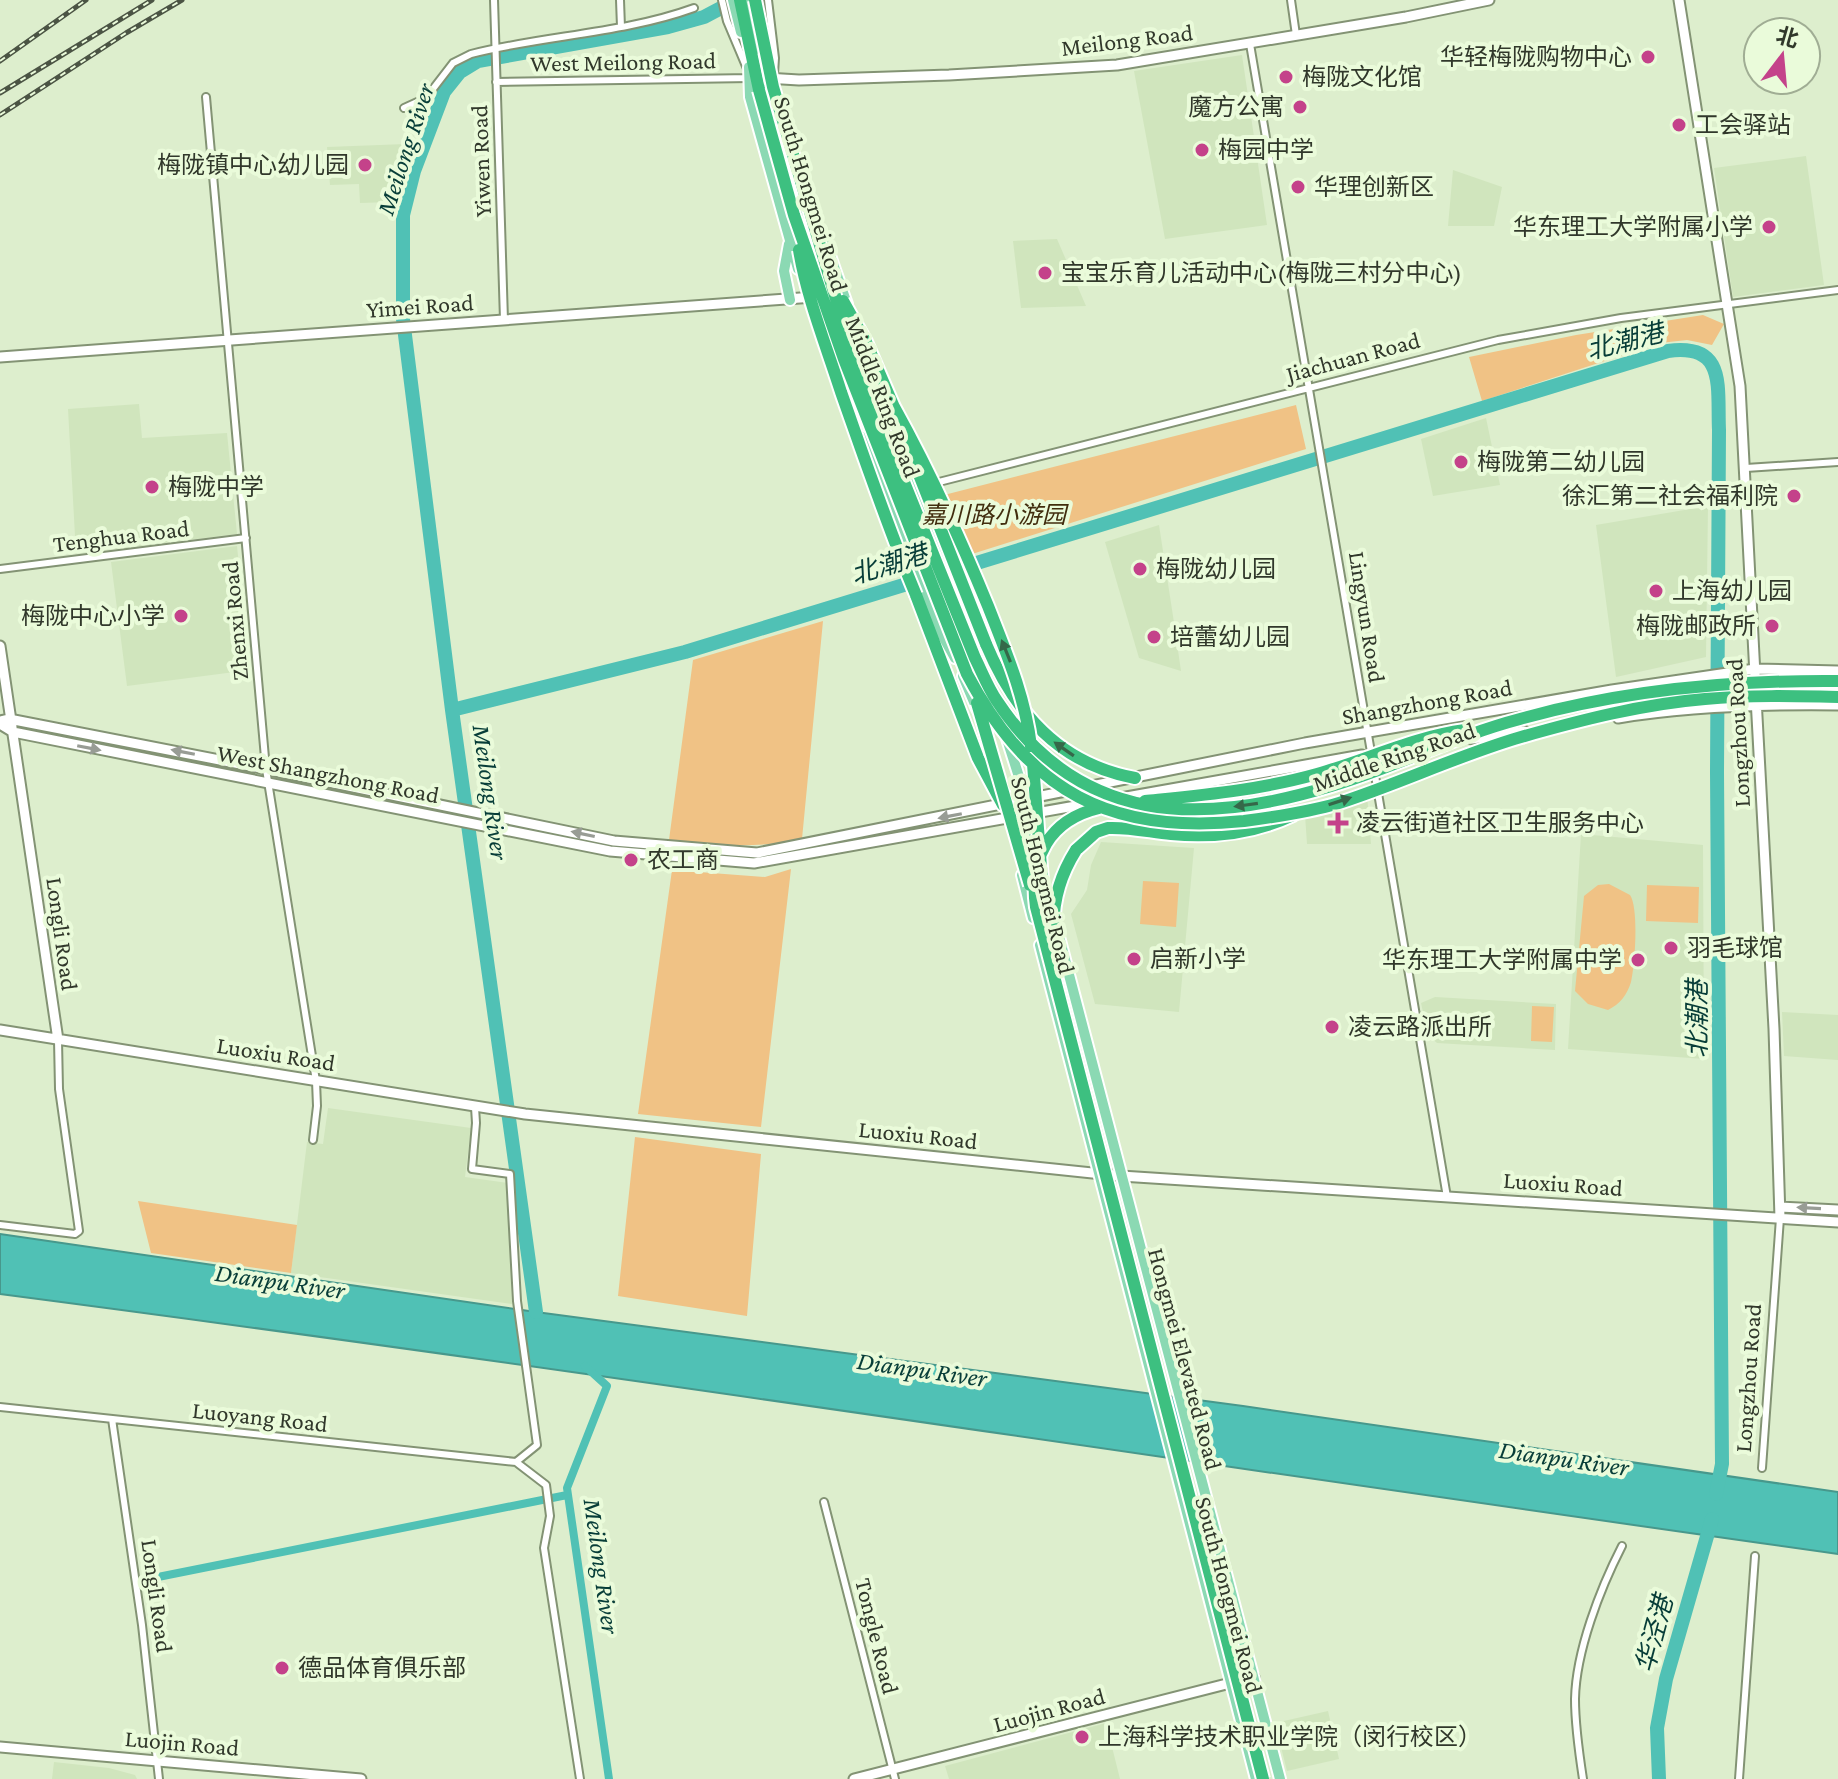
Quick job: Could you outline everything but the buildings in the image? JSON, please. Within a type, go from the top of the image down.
[{"type":"highway","name":"Middle Ring Road","points":[[755,0],[773,87],[828,292],[852,353],[988,684],[1003,710],[1031,745],[1068,776],[1091,789],[1143,805],[1196,810],[1243,806],[1333,786],[1465,735],[1597,700],[1700,685],[1768,680],[1838,681]]},
{"type":"highway","name":"Middle Ring Road","points":[[736,4],[794,215],[844,359],[967,674],[984,707],[1026,760],[1064,790],[1092,805],[1120,814],[1182,824],[1213,824],[1301,812],[1338,803],[1468,753],[1599,716],[1703,699],[1775,695],[1838,697]]},
{"type":"highway","points":[[794,215],[809,293],[887,527],[925,593],[978,758],[1003,805]]},
{"type":"highway","points":[[828,292],[866,342],[994,664],[1013,698],[1046,736],[1066,751],[1101,771],[1135,778]]},
{"type":"highway","points":[[894,407],[942,498],[1023,698],[1032,754],[1051,950]]},
{"type":"highway","points":[[994,664],[1004,725]]},
{"type":"highway","points":[[967,674],[1051,950]]},
{"type":"highway","points":[[1036,907],[1034,875],[1043,848],[1062,825],[1082,813],[1112,805],[1282,784],[1344,766],[1417,739],[1496,726]]},
{"type":"highway","points":[[1051,950],[1058,887],[1076,850],[1096,832],[1122,827],[1192,835],[1225,834],[1257,829],[1301,812]]},
{"type":"highway","name":"Hongmei Elevated Road","points":[[1051,950],[1263,1779]]},
{"type":"highway","name":"Hongmei Elevated Road","points":[[1051,950],[1272,1779]]},
{"type":"main road","name":"South Hongmei Road","points":[[748,0],[770,78],[843,294],[911,450],[916,489],[1004,725],[1026,799],[1121,1176],[1280,1779]]},
{"type":"main road","name":"South Hongmei Road","points":[[736,4],[751,78],[760,93],[828,292],[846,367],[917,560],[925,593],[939,629],[952,650],[994,756],[1003,805],[1256,1779]]},
{"type":"main road","points":[[751,78],[750,97],[808,297],[830,347],[865,444],[891,496]]},
{"type":"main road","points":[[770,78],[788,166],[828,292],[900,467],[916,489]]},
{"type":"main road","points":[[788,166],[793,145]]},
{"type":"main road","points":[[773,181],[778,153]]},
{"type":"main road","points":[[790,242],[784,271],[790,300]]},
{"type":"main road","points":[[830,347],[846,367]]},
{"type":"main road","points":[[865,444],[867,423]]},
{"type":"main road","points":[[916,474],[938,482]]},
{"type":"street","name":"Yiwen Road","points":[[494,0],[504,320]]},
{"type":"street","points":[[620,0],[621,27]]},
{"type":"street","points":[[722,0],[727,21],[751,78]]},
{"type":"street","points":[[768,0],[775,58],[770,78]]},
{"type":"street","points":[[1291,0],[1296,35]]},
{"type":"street","name":"Meilong Road","points":[[770,78],[852,78],[1117,65],[1406,17],[1489,0]]},
{"type":"street","name":"Longzhou Road","points":[[1679,0],[1741,393],[1746,468],[1780,1207],[1762,1468]]},
{"type":"street","points":[[404,108],[426,98],[453,63],[471,54],[670,17],[694,8]]},
{"type":"street","name":"Lingyun Road","points":[[1250,44],[1447,1197]]},
{"type":"street","name":"West Meilong Road","points":[[496,82],[751,78]]},
{"type":"street","name":"Zhenxi Road","points":[[206,97],[266,769],[316,1081],[313,1140]]},
{"type":"street","name":"Jiachuan Road","points":[[891,496],[1308,389],[1409,360],[1539,331],[1838,290]]},
{"type":"street","name":"Yimei Road","points":[[0,357],[790,300],[828,292],[843,294]]},
{"type":"street","points":[[1746,468],[1838,462]]},
{"type":"street","name":"Tenghua Road","points":[[0,569],[246,538]]},
{"type":"street","name":"Longli Road","points":[[0,646],[3,721],[13,732],[58,1040],[59,1089],[79,1228],[75,1234],[0,1225]]},
{"type":"street","name":"Shangzhong Road","points":[[1026,799],[1367,732],[1698,677],[1755,669],[1838,671]]},
{"type":"street","name":"Shangzhong Road","points":[[1029,814],[1371,753],[1700,708],[1756,704],[1838,705]]},
{"type":"street","name":"West Shangzhong Road","points":[[3,721],[266,769],[614,841],[757,853],[1026,799]]},
{"type":"street","name":"West Shangzhong Road","points":[[13,732],[610,851],[754,863],[1029,814]]},
{"type":"street","name":"Luoxiu Road","points":[[0,1030],[525,1114],[1099,1174],[1838,1222]]},
{"type":"street","points":[[475,1107],[472,1169],[510,1174],[519,1310],[537,1445],[516,1462],[546,1485],[549,1515],[544,1548],[580,1779]]},
{"type":"street","points":[[1780,1207],[1838,1210]]},
{"type":"street","name":"Luoyang Road","points":[[0,1407],[516,1462]]},
{"type":"street","name":"Longli Road","points":[[112,1419],[159,1779]]},
{"type":"street","name":"Tongle Road","points":[[824,1502],[894,1775]]},
{"type":"street","points":[[1583,1779],[1577,1733],[1576,1685],[1599,1593],[1622,1546]]},
{"type":"street","points":[[1739,1779],[1755,1556]]},
{"type":"street","name":"Luojin Road","points":[[854,1779],[894,1775],[1254,1677]]},
{"type":"street","name":"Luojin Road","points":[[0,1747],[361,1779]]},
{"type":"shaded area","name":"梅园中学","points":[[1242,55],[1267,225],[1165,239],[1134,71]]},
{"type":"shaded area","name":"梅陇镇中心幼儿园","points":[[406,144],[391,202],[360,203],[359,184],[330,185],[327,147]]},
{"type":"shaded area","name":"华东理工大学附属小学","points":[[1806,156],[1824,285],[1733,297],[1714,168]]},
{"type":"shaded area","points":[[1453,170],[1502,187],[1494,226],[1448,226]]},
{"type":"shaded area","name":"宝宝乐育儿活动中心(梅陇三村分中心)","points":[[1057,239],[1086,306],[1021,308],[1013,241]]},
{"type":"shaded area","name":"梅陇中学","points":[[139,404],[142,438],[227,433],[237,534],[76,554],[68,409]]},
{"type":"shaded area","name":"梅陇第二幼儿园","points":[[1486,418],[1500,485],[1433,496],[1421,439]]},
{"type":"shaded area","name":"上海幼儿园","points":[[1708,506],[1706,657],[1616,677],[1596,525]]},
{"type":"shaded area","name":"梅陇幼儿园","points":[[1159,525],[1181,671],[1139,658],[1105,542]]},
{"type":"shaded area","name":"梅陇中心小学","points":[[237,546],[250,670],[127,686],[111,562]]},
{"type":"shaded area","name":"凌云街道社区卫生服务中心","points":[[1367,794],[1371,844],[1307,844],[1305,815]]},
{"type":"shaded area","name":"华东理工大学附属中学","points":[[1581,834],[1703,845],[1704,1059],[1568,1049]]},
{"type":"shaded area","name":"启新小学","points":[[1101,842],[1194,848],[1179,1012],[1095,1004],[1071,914],[1087,890],[1091,865]]},
{"type":"shaded area","name":"华东理工大学附属中学","points":[[1435,997],[1556,1004],[1555,1050],[1437,1043],[1428,1035],[1421,1003]]},
{"type":"shaded area","points":[[1782,1012],[1838,1015],[1838,1060],[1784,1056]]},
{"type":"shaded area","points":[[328,1108],[471,1128],[465,1177],[508,1183],[512,1304],[291,1273],[307,1142],[323,1144]]},
{"type":"shaded area","points":[[1328,1711],[1339,1759],[1287,1771],[1275,1723]]},
{"type":"shaded area","name":"上海科学技术职业学院（闵行校区）","points":[[1106,1723],[1120,1779],[949,1779],[945,1766]]},
{"type":"shaded area","points":[[54,1762],[109,1768],[135,1775],[137,1779],[52,1779]]},
{"type":"green space","points":[[1703,315],[1724,324],[1712,345],[1687,340],[1660,343],[1482,401],[1469,357],[1576,335]]},
{"type":"green space","name":"嘉川路小游园","points":[[1296,405],[1306,449],[972,554],[944,495]]},
{"type":"green space","points":[[823,621],[802,839],[752,845],[669,840],[693,660]]},
{"type":"green space","points":[[791,869],[761,1127],[638,1114],[672,870],[765,877]]},
{"type":"green space","points":[[1143,881],[1179,883],[1176,927],[1140,924]]},
{"type":"green space","points":[[1609,884],[1630,895],[1635,912],[1635,937],[1631,982],[1625,995],[1608,1010],[1588,1004],[1575,991],[1584,896],[1598,885]]},
{"type":"green space","points":[[1647,885],[1699,887],[1698,923],[1646,921]]},
{"type":"green space","points":[[1532,1006],[1554,1007],[1552,1042],[1531,1041]]},
{"type":"green space","points":[[635,1137],[761,1154],[747,1316],[618,1296]]},
{"type":"green space","points":[[138,1201],[297,1225],[291,1273],[151,1253]]},
{"type":"water","name":"Dianpu River","points":[[0,1234],[536,1312],[1243,1406],[1838,1492],[1838,1554],[690,1389],[0,1294]]},
{"type":"waterway","name":"Meilong River","points":[[536,1312],[452,710],[403,319],[403,215],[414,171],[444,92],[460,72],[478,61],[668,27],[704,17],[736,0]]},
{"type":"waterway","name":"北潮港","points":[[944,573],[1668,351],[1687,350],[1701,354],[1710,361],[1718,384],[1719,430],[1717,772],[1722,1464],[1716,1494]]},
{"type":"waterway","name":"北潮港","points":[[452,710],[685,652],[920,580]]},
{"type":"waterway","name":"Meilong River","points":[[585,1366],[607,1386],[567,1488],[609,1779]]},
{"type":"waterway","points":[[158,1577],[567,1495]]},
{"type":"waterway","name":"华泾港","points":[[1659,1779],[1657,1728],[1666,1679],[1712,1519]]},
{"type":"railway","points":[[0,61],[86,0]]},
{"type":"railway","points":[[0,93],[152,0]]},
{"type":"railway","points":[[0,115],[182,0]]},
{"type":"place","name":"华轻梅陇购物中心","points":[[1648,57]]},
{"type":"place","name":"梅陇文化馆","points":[[1286,77]]},
{"type":"place","name":"魔方公寓","points":[[1300,107]]},
{"type":"place","name":"工会驿站","points":[[1679,125]]},
{"type":"place","name":"梅园中学","points":[[1202,150]]},
{"type":"place","name":"梅陇镇中心幼儿园","points":[[365,165]]},
{"type":"place","name":"华理创新区","points":[[1298,187]]},
{"type":"place","name":"华东理工大学附属小学","points":[[1769,227]]},
{"type":"place","name":"宝宝乐育儿活动中心(梅陇三村分中心)","points":[[1045,273]]},
{"type":"place","name":"梅陇第二幼儿园","points":[[1461,462]]},
{"type":"place","name":"梅陇中学","points":[[152,487]]},
{"type":"place","name":"徐汇第二社会福利院","points":[[1794,496]]},
{"type":"place","name":"梅陇幼儿园","points":[[1140,569]]},
{"type":"place","name":"上海幼儿园","points":[[1656,591]]},
{"type":"place","name":"梅陇中心小学","points":[[181,616]]},
{"type":"place","name":"梅陇邮政所","points":[[1772,626]]},
{"type":"place","name":"培蕾幼儿园","points":[[1154,637]]},
{"type":"place","name":"凌云街道社区卫生服务中心","points":[[1338,823]]},
{"type":"place","name":"农工商","points":[[631,860]]},
{"type":"place","name":"羽毛球馆","points":[[1671,948]]},
{"type":"place","name":"启新小学","points":[[1134,959]]},
{"type":"place","name":"华东理工大学附属中学","points":[[1638,960]]},
{"type":"place","name":"凌云路派出所","points":[[1332,1027]]},
{"type":"place","name":"德品体育俱乐部","points":[[282,1668]]},
{"type":"place","name":"上海科学技术职业学院（闵行校区）","points":[[1082,1737]]}]
